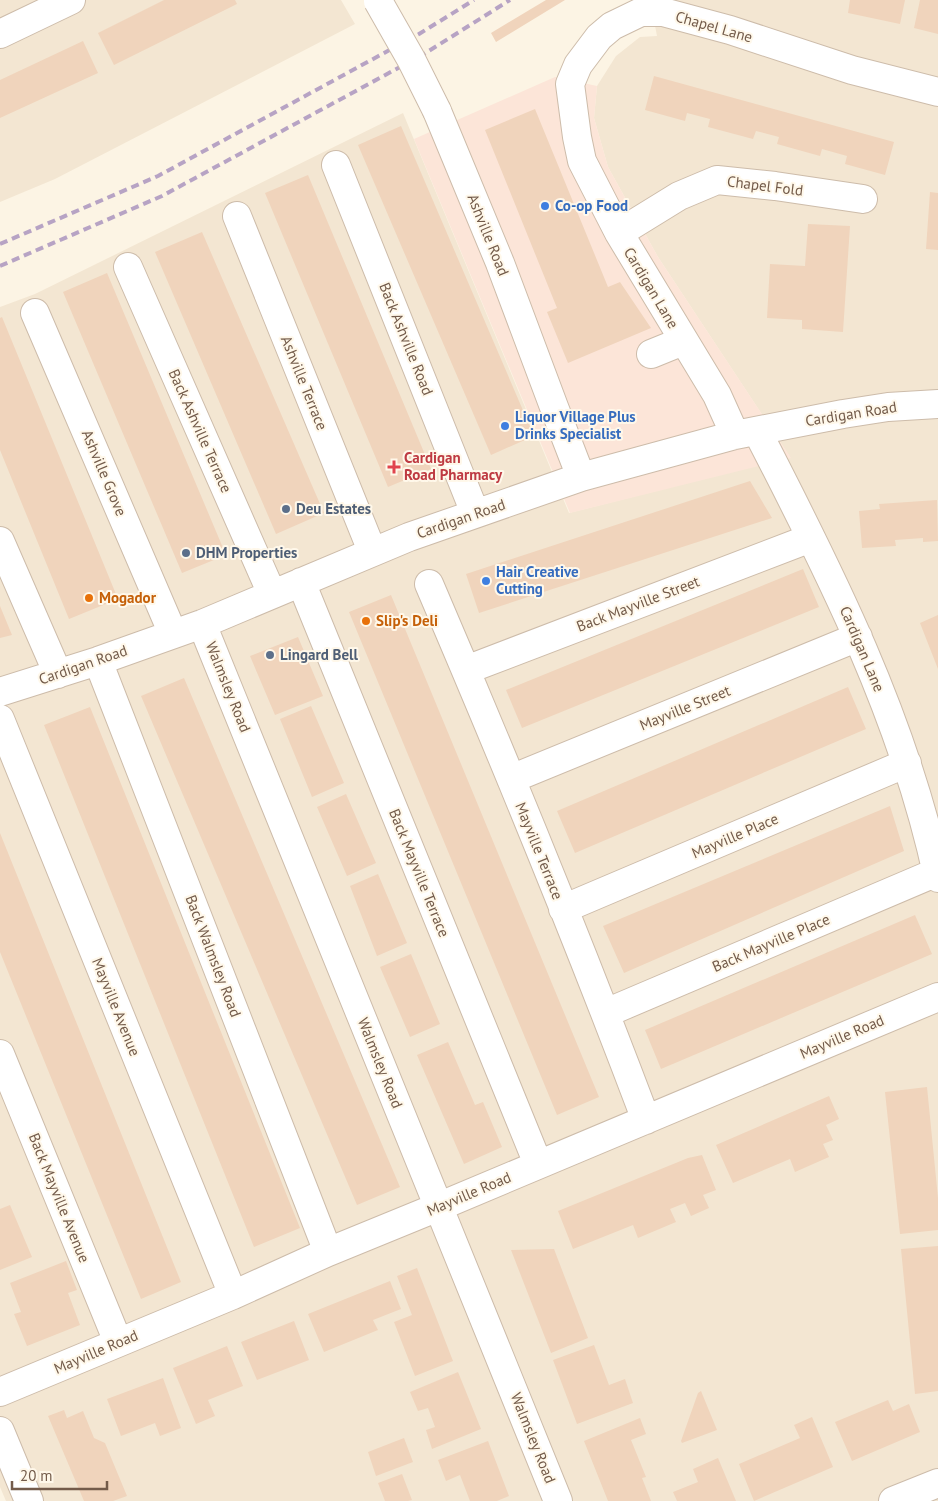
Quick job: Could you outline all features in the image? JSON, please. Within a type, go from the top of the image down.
[{"type":"street","points":[[0,34],[71,0]]},
{"type":"street","name":"Ashville Road","points":[[377,1],[437,111],[500,263],[581,477]]},
{"type":"street","name":"Chapel Lane","points":[[577,137],[570,84],[578,65],[620,12],[663,12],[671,14],[730,30],[852,70],[938,92]]},
{"type":"street","name":"Cardigan Lane","points":[[577,137],[582,161],[619,233],[682,341],[717,395],[746,433],[811,538],[858,637],[907,763],[933,838],[937,875]]},
{"type":"street","name":"Back Ashville Road","points":[[336,165],[475,513]]},
{"type":"street","name":"Chapel Fold","points":[[619,233],[679,196],[717,180],[775,186],[863,199]]},
{"type":"street","name":"Ashville Terrace","points":[[237,216],[372,551]]},
{"type":"street","name":"Back Ashville Terrace","points":[[128,267],[272,594]]},
{"type":"street","name":"Ashville Grove","points":[[35,313],[173,634]]},
{"type":"street","points":[[651,354],[682,341]]},
{"type":"street","name":"Cardigan Road","points":[[0,692],[98,661],[202,624],[372,551],[581,477],[746,433],[888,407],[938,404]]},
{"type":"street","name":"Back Mayville Street","points":[[466,670],[811,538]]},
{"type":"street","points":[[0,541],[58,674]]},
{"type":"street","name":"Back Mayville Terrace","points":[[301,582],[538,1164]]},
{"type":"street","name":"Mayville Terrace","points":[[429,584],[606,1013],[646,1120]]},
{"type":"street","name":"Walmsley Road","points":[[202,624],[558,1501]]},
{"type":"street","name":"Mayville Street","points":[[511,779],[858,637]]},
{"type":"street","name":"Back Walmsley Road","points":[[98,661],[328,1252]]},
{"type":"street","name":"Mayville Avenue","points":[[0,719],[233,1294]]},
{"type":"street","name":"Mayville Place","points":[[563,909],[907,763]]},
{"type":"street","name":"Back Mayville Place","points":[[606,1013],[937,875]]},
{"type":"street","name":"Mayville Road","points":[[0,1392],[328,1252],[938,997]]},
{"type":"street","name":"Back Mayville Avenue","points":[[0,1054],[118,1342]]},
{"type":"street","points":[[0,1431],[29,1501]]},
{"type":"street","points":[[893,1501],[938,1482]]},
{"type":"shaded area","points":[[0,0],[341,0],[355,24],[55,179],[0,202]]},
{"type":"shaded area","points":[[650,0],[938,0],[938,1501],[6,1501],[0,1487],[0,307],[35,294],[403,113],[569,513],[790,457],[658,257],[608,167],[594,118],[597,86],[616,56],[640,37],[657,36]]},
{"type":"shaded area","points":[[555,77],[597,86],[594,118],[608,167],[658,257],[791,458],[570,513],[414,139]]},
{"type":"building","points":[[164,0],[235,0],[237,4],[114,65],[98,33]]},
{"type":"building","points":[[546,0],[565,0],[496,42],[491,33]]},
{"type":"building","points":[[850,0],[905,0],[900,24],[848,13]]},
{"type":"building","points":[[920,0],[938,0],[938,34],[914,28]]},
{"type":"building","points":[[83,41],[98,73],[0,118],[0,80]]},
{"type":"building","points":[[654,76],[894,142],[885,175],[845,164],[847,156],[822,149],[820,156],[777,144],[779,137],[756,131],[753,139],[708,127],[710,119],[687,113],[685,121],[645,110]]},
{"type":"building","name":"Co-op Food","points":[[535,109],[608,287],[620,282],[651,328],[568,363],[547,312],[557,308],[485,130]]},
{"type":"building","points":[[401,126],[534,436],[491,455],[358,145]]},
{"type":"building","points":[[308,175],[431,469],[388,487],[265,193]]},
{"type":"building","points":[[930,192],[938,193],[938,250],[926,249]]},
{"type":"building","points":[[808,224],[850,226],[843,332],[802,329],[802,320],[767,318],[770,264],[805,266]]},
{"type":"building","points":[[202,232],[324,513],[276,534],[155,252]]},
{"type":"building","points":[[107,273],[226,555],[182,573],[63,292]]},
{"type":"building","points":[[2,317],[118,599],[69,619],[0,450],[0,318]]},
{"type":"building","points":[[750,481],[772,518],[479,613],[466,574]]},
{"type":"building","points":[[937,500],[938,541],[923,542],[923,538],[895,540],[896,546],[862,548],[859,511],[880,509],[879,504]]},
{"type":"building","points":[[803,569],[819,607],[522,728],[506,690]]},
{"type":"building","points":[[391,595],[599,1097],[557,1115],[349,612]]},
{"type":"building","points":[[0,606],[12,635],[0,638]]},
{"type":"building","points":[[938,615],[938,669],[920,623]]},
{"type":"building","points":[[298,637],[323,696],[275,715],[250,656]]},
{"type":"building","points":[[184,678],[400,1187],[357,1205],[141,696]]},
{"type":"building","points":[[848,687],[866,729],[575,853],[557,811]]},
{"type":"building","points":[[311,706],[344,783],[312,797],[280,719]]},
{"type":"building","points":[[90,707],[300,1228],[254,1247],[44,725]]},
{"type":"building","points":[[346,794],[376,863],[347,876],[317,807]]},
{"type":"building","points":[[890,806],[904,851],[624,973],[603,926]]},
{"type":"building","points":[[0,833],[181,1282],[141,1299],[0,952]]},
{"type":"building","points":[[378,874],[407,943],[377,956],[350,886]]},
{"type":"building","points":[[915,915],[932,954],[661,1069],[645,1030]]},
{"type":"building","points":[[411,954],[440,1024],[410,1037],[380,967]]},
{"type":"building","points":[[448,1042],[475,1105],[483,1102],[502,1147],[464,1164],[417,1055]]},
{"type":"building","points":[[927,1087],[938,1198],[938,1230],[900,1234],[885,1092]]},
{"type":"building","points":[[829,1096],[839,1119],[826,1125],[833,1140],[823,1144],[829,1157],[795,1172],[790,1159],[733,1183],[716,1145]]},
{"type":"building","points":[[702,1155],[716,1190],[703,1195],[709,1208],[691,1216],[685,1203],[670,1209],[676,1222],[638,1238],[633,1225],[573,1249],[558,1211],[688,1158]]},
{"type":"building","points":[[10,1205],[32,1257],[0,1270],[0,1209]]},
{"type":"building","points":[[938,1246],[938,1391],[915,1394],[901,1249]]},
{"type":"building","points":[[554,1249],[588,1338],[551,1353],[511,1250]]},
{"type":"building","points":[[66,1261],[77,1290],[68,1293],[80,1325],[27,1346],[14,1314],[21,1312],[10,1283]]},
{"type":"building","points":[[417,1268],[453,1361],[415,1376],[394,1322],[412,1315],[397,1276]]},
{"type":"building","points":[[390,1281],[401,1309],[373,1320],[378,1330],[324,1352],[308,1314]]},
{"type":"building","points":[[294,1321],[309,1360],[257,1380],[241,1342]]},
{"type":"building","points":[[594,1345],[609,1385],[625,1379],[633,1403],[577,1424],[553,1360]]},
{"type":"building","points":[[227,1346],[243,1386],[208,1400],[215,1416],[196,1424],[173,1368]]},
{"type":"building","points":[[458,1372],[481,1429],[432,1449],[426,1430],[435,1427],[428,1408],[418,1411],[410,1392]]},
{"type":"building","points":[[163,1378],[181,1428],[160,1436],[155,1423],[121,1436],[107,1399]]},
{"type":"building","points":[[701,1391],[717,1430],[682,1443],[681,1441],[698,1393]]},
{"type":"building","points":[[888,1400],[893,1411],[909,1404],[920,1432],[852,1461],[835,1422]]},
{"type":"building","points":[[64,1410],[67,1418],[83,1411],[94,1438],[105,1443],[127,1496],[113,1501],[84,1501],[48,1416]]},
{"type":"building","points":[[812,1417],[833,1467],[754,1501],[739,1464],[800,1438],[794,1425]]},
{"type":"building","points":[[640,1418],[646,1434],[631,1440],[646,1477],[642,1478],[651,1501],[608,1501],[584,1441]]},
{"type":"building","points":[[404,1438],[413,1462],[376,1476],[368,1452]]},
{"type":"building","points":[[488,1441],[509,1496],[497,1501],[470,1501],[460,1475],[446,1481],[438,1460]]},
{"type":"building","points":[[718,1458],[736,1501],[677,1501],[673,1492],[698,1482],[693,1469]]},
{"type":"building","points":[[402,1474],[412,1500],[385,1501],[378,1483]]},
{"type":"railway","points":[[0,244],[158,176],[419,34],[474,0]]},
{"type":"railway","points":[[0,266],[162,196],[424,54],[510,0]]},
{"type":"place","name":"Co-op Food","points":[[545,206]]},
{"type":"place","name":"Liquor Village Plus Drinks Specialist","points":[[505,426]]},
{"type":"place","name":"Cardigan Road Pharmacy","points":[[394,467]]},
{"type":"place","name":"Deu Estates","points":[[286,509]]},
{"type":"place","name":"DHM Properties","points":[[186,553]]},
{"type":"place","name":"Hair Creative Cutting","points":[[486,581]]},
{"type":"place","name":"Mogador","points":[[89,598]]},
{"type":"place","name":"Slip's Deli","points":[[366,621]]},
{"type":"place","name":"Lingard Bell","points":[[270,655]]}]
